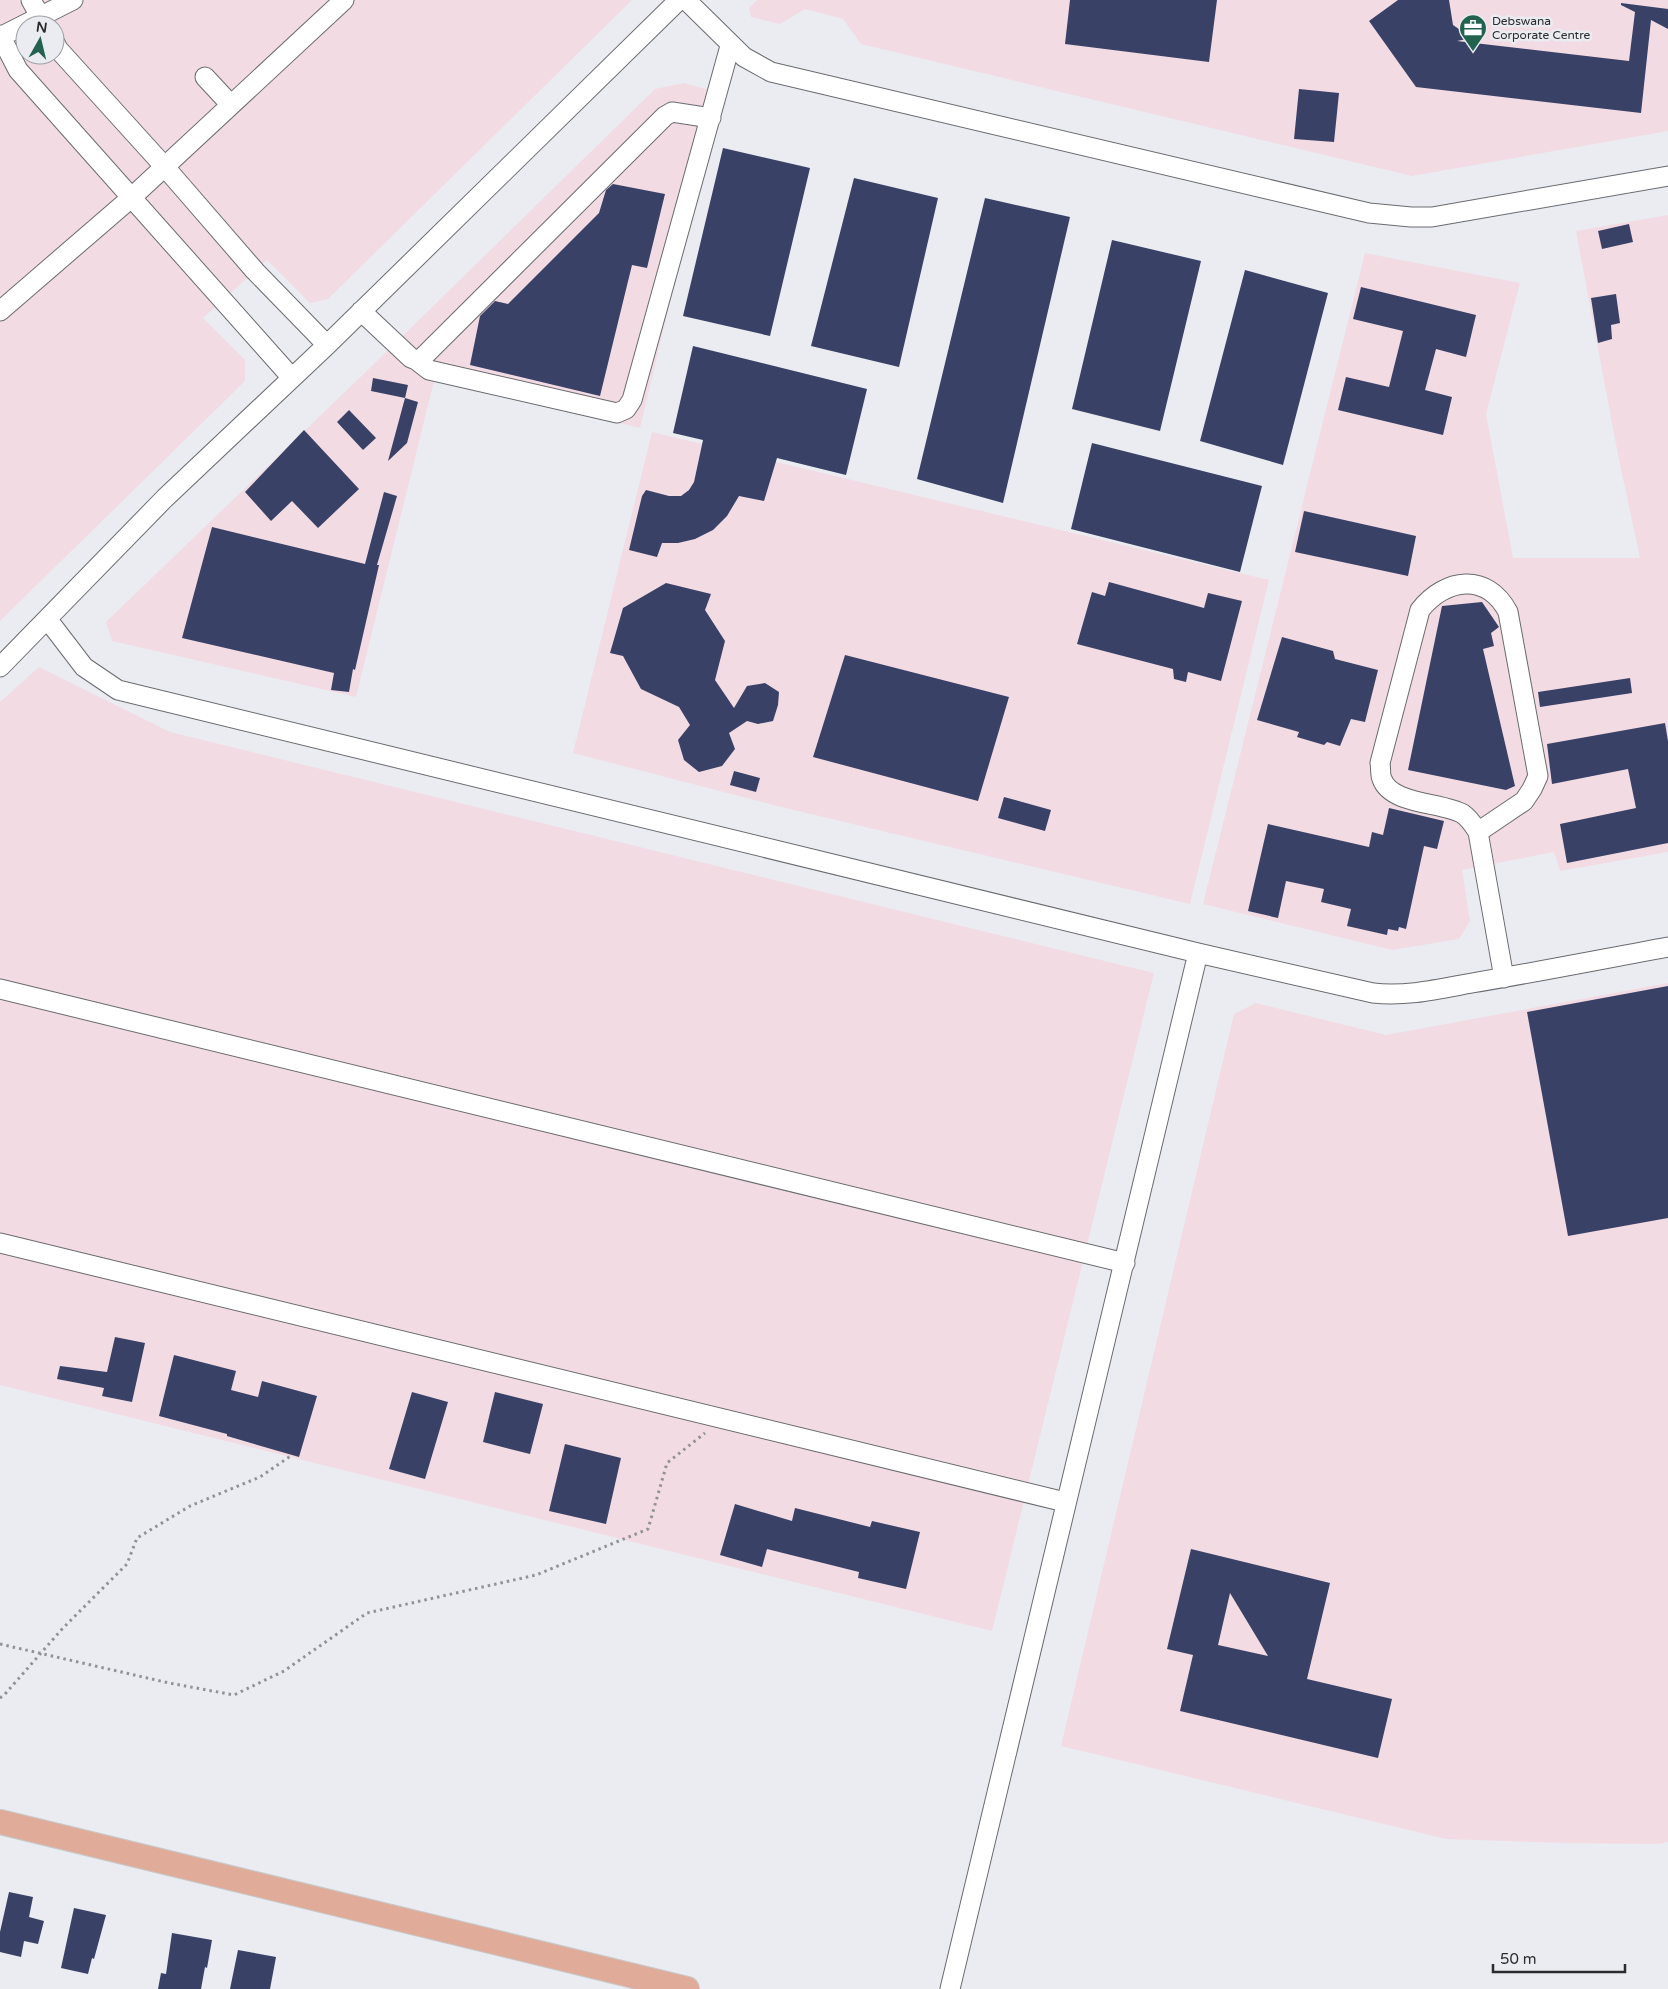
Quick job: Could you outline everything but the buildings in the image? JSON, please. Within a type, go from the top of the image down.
[{"type":"main road","points":[[0,1822],[687,1989]]},
{"type":"street","points":[[32,0],[40,15]]},
{"type":"street","points":[[52,15],[73,0]]},
{"type":"street","points":[[0,311],[131,198],[344,0]]},
{"type":"street","points":[[0,667],[48,620],[165,498],[327,345],[679,0]]},
{"type":"street","points":[[686,0],[730,46],[744,57],[771,72],[1369,213],[1389,216],[1425,217],[1454,214],[1668,176]]},
{"type":"street","points":[[15,31],[0,36],[18,70],[292,378]]},
{"type":"street","points":[[361,311],[401,350],[429,370],[616,413],[626,409],[632,400],[730,46]]},
{"type":"street","points":[[65,57],[164,166],[255,271],[327,345]]},
{"type":"street","points":[[205,77],[231,105]]},
{"type":"street","points":[[416,360],[422,358],[665,116],[672,112],[711,118]]},
{"type":"street","points":[[1478,832],[1524,801],[1538,776],[1508,612],[1502,600],[1492,591],[1480,585],[1467,584],[1437,592],[1420,610],[1380,763],[1382,780],[1393,792],[1416,801],[1463,814],[1470,820],[1478,832],[1504,978]]},
{"type":"street","points":[[48,620],[84,667],[118,690],[1198,953],[1373,993],[1394,996],[1504,978],[1668,947]]},
{"type":"street","points":[[950,1989],[1065,1502],[1125,1263],[1198,953]]},
{"type":"street","points":[[0,989],[1125,1263]]},
{"type":"street","points":[[0,1243],[1065,1502]]},
{"type":"path","points":[[0,1644],[169,1683],[234,1695],[284,1671],[367,1613],[536,1575],[648,1529],[667,1463],[723,1418]]},
{"type":"path","points":[[0,1698],[63,1628],[127,1564],[137,1538],[190,1506],[260,1477],[292,1455]]},
{"type":"shaded area","points":[[0,0],[632,0],[328,299],[310,303],[267,260],[203,318],[245,360],[245,381],[0,621]]},
{"type":"shaded area","points":[[757,0],[1668,0],[1668,131],[1412,176],[861,44],[843,19],[805,9],[780,24],[751,17],[749,8]]},
{"type":"shaded area","points":[[684,83],[720,93],[640,428],[435,377],[356,697],[112,641],[106,622],[376,362],[655,89]]},
{"type":"shaded area","points":[[1668,215],[1668,852],[1560,871],[1554,852],[1462,870],[1470,921],[1459,939],[1392,950],[1203,904],[1365,253],[1520,283],[1486,414],[1513,558],[1640,558],[1618,455],[1576,231]]},
{"type":"shaded area","points":[[652,432],[1269,580],[1190,904],[777,806],[573,753]]},
{"type":"shaded area","points":[[39,667],[170,732],[1154,973],[992,1631],[0,1385],[0,702]]},
{"type":"shaded area","points":[[1668,983],[1668,1842],[1658,1844],[1561,1843],[1446,1839],[1061,1746],[1234,1014],[1256,1003],[1386,1035]]},
{"type":"place","name":"Debswana Corporate Centre","points":[[1473,52]]}]
